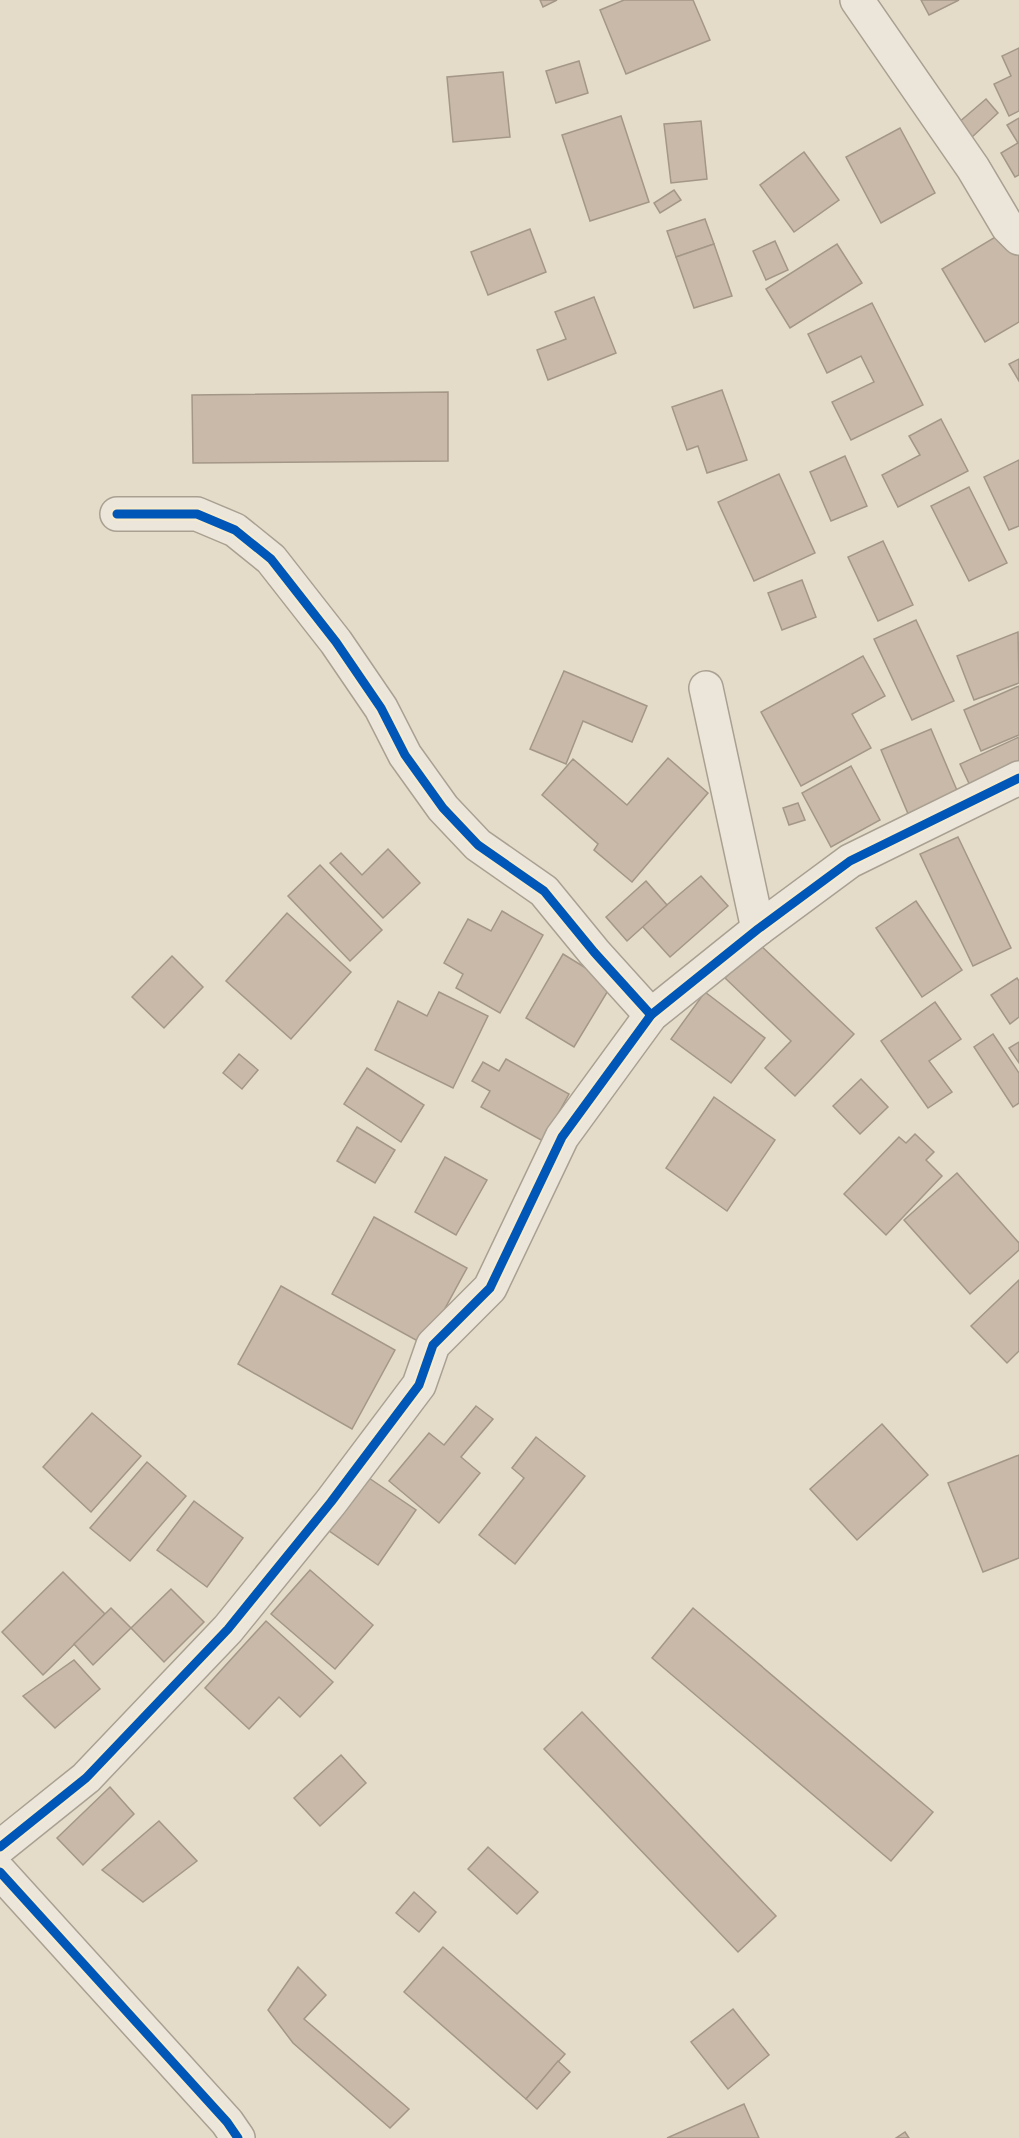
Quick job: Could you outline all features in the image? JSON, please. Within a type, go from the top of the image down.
[{"type":"street","points":[[857,0],[973,168],[1008,227],[1019,238]]},
{"type":"street","points":[[117,514],[197,514],[235,530],[271,559],[336,642],[381,708],[405,755],[443,808],[478,845],[544,891],[594,952],[651,1015]]},
{"type":"street","points":[[706,688],[758,929]]},
{"type":"street","points":[[0,1846],[86,1778],[228,1629],[331,1502],[419,1385],[433,1345],[490,1288],[562,1137],[651,1015],[758,929],[850,861],[1019,778]]},
{"type":"street","points":[[0,1872],[227,2122],[238,2138]]},
{"type":"building","points":[[540,0],[557,0],[543,7]]},
{"type":"building","points":[[624,0],[693,0],[710,40],[626,74],[600,10]]},
{"type":"building","points":[[921,0],[959,0],[929,15]]},
{"type":"building","points":[[1019,48],[1019,111],[1009,116],[994,84],[1011,76],[1002,56]]},
{"type":"building","points":[[579,61],[588,93],[556,103],[546,71]]},
{"type":"building","points":[[503,72],[510,137],[453,142],[447,77]]},
{"type":"building","points":[[986,99],[998,113],[971,138],[958,123]]},
{"type":"building","points":[[621,116],[649,202],[590,221],[562,135]]},
{"type":"building","points":[[1019,118],[1019,175],[1015,177],[1001,153],[1018,143],[1007,125]]},
{"type":"building","points":[[701,121],[707,179],[671,183],[664,124]]},
{"type":"building","points":[[900,128],[935,193],[881,223],[846,157]]},
{"type":"building","points":[[804,152],[839,200],[794,232],[760,185]]},
{"type":"building","points":[[674,190],[681,200],[660,213],[654,203]]},
{"type":"building","points":[[705,219],[714,244],[676,257],[667,231]]},
{"type":"building","points":[[530,229],[546,272],[488,295],[471,252]]},
{"type":"building","points":[[1007,230],[1019,249],[1019,322],[985,342],[942,269]]},
{"type":"building","points":[[775,241],[788,270],[766,280],[753,251]]},
{"type":"building","points":[[714,244],[732,296],[694,308],[676,257]]},
{"type":"building","points":[[837,244],[862,283],[790,328],[766,289]]},
{"type":"building","points":[[594,297],[616,353],[548,380],[537,350],[566,339],[555,312]]},
{"type":"building","points":[[872,303],[923,405],[851,440],[832,402],[874,382],[861,356],[827,373],[808,334]]},
{"type":"building","points":[[1019,359],[1019,381],[1009,364]]},
{"type":"building","points":[[722,390],[747,460],[707,473],[698,446],[687,450],[672,407]]},
{"type":"building","points":[[448,392],[448,461],[193,463],[192,395]]},
{"type":"building","points":[[941,419],[968,471],[898,507],[882,475],[920,455],[909,436]]},
{"type":"building","points":[[845,456],[867,506],[831,521],[810,472]]},
{"type":"building","points":[[1019,460],[1019,526],[1009,530],[984,477]]},
{"type":"building","points":[[779,474],[815,553],[754,581],[718,502]]},
{"type":"building","points":[[969,487],[1007,563],[969,581],[931,506]]},
{"type":"building","points":[[883,541],[913,605],[878,621],[848,557]]},
{"type":"building","points":[[802,580],[816,617],[782,630],[768,593]]},
{"type":"building","points":[[916,620],[954,701],[912,720],[874,639]]},
{"type":"building","points":[[1018,632],[1019,683],[974,700],[957,656]]},
{"type":"building","points":[[863,656],[885,696],[852,714],[871,748],[801,786],[761,712]]},
{"type":"building","points":[[564,671],[647,706],[632,742],[583,721],[566,764],[530,749]]},
{"type":"building","points":[[1019,686],[1019,735],[981,751],[964,710]]},
{"type":"building","points":[[931,729],[959,795],[909,816],[881,750]]},
{"type":"building","points":[[1019,737],[1019,771],[973,792],[960,764]]},
{"type":"building","points":[[668,758],[708,793],[632,882],[594,850],[598,844],[542,795],[573,759],[627,805]]},
{"type":"building","points":[[851,766],[880,820],[831,847],[802,793]]},
{"type":"building","points":[[798,803],[805,820],[789,825],[783,808]]},
{"type":"building","points":[[958,837],[1011,948],[973,966],[920,854]]},
{"type":"building","points":[[388,849],[420,883],[383,918],[330,863],[341,853],[362,875]]},
{"type":"building","points":[[320,865],[382,930],[350,961],[288,896]]},
{"type":"building","points":[[701,876],[728,906],[670,957],[642,926]]},
{"type":"building","points":[[646,881],[667,905],[627,941],[606,917]]},
{"type":"building","points":[[916,901],[962,970],[922,997],[876,928]]},
{"type":"building","points":[[502,911],[543,935],[500,1013],[456,988],[463,974],[444,963],[468,919],[491,931]]},
{"type":"building","points":[[287,913],[351,972],[291,1039],[226,981]]},
{"type":"building","points":[[758,943],[854,1034],[795,1096],[765,1068],[791,1041],[725,978]]},
{"type":"building","points":[[563,954],[612,984],[574,1047],[526,1018]]},
{"type":"building","points":[[172,956],[203,987],[164,1028],[132,997]]},
{"type":"building","points":[[1017,978],[1019,981],[1019,1017],[1010,1024],[991,995]]},
{"type":"building","points":[[439,992],[488,1016],[453,1088],[375,1050],[398,1001],[427,1016]]},
{"type":"building","points":[[705,992],[765,1038],[731,1083],[671,1039]]},
{"type":"building","points":[[935,1002],[961,1039],[929,1061],[952,1092],[928,1108],[881,1041]]},
{"type":"building","points":[[993,1034],[1019,1073],[1019,1103],[1013,1107],[974,1047]]},
{"type":"building","points":[[1019,1042],[1019,1063],[1009,1048]]},
{"type":"building","points":[[239,1054],[258,1070],[242,1089],[223,1073]]},
{"type":"building","points":[[506,1059],[569,1094],[543,1141],[481,1107],[490,1091],[472,1081],[483,1062],[499,1071]]},
{"type":"building","points":[[367,1068],[424,1105],[401,1142],[344,1104]]},
{"type":"building","points":[[861,1079],[888,1107],[860,1134],[833,1106]]},
{"type":"building","points":[[714,1097],[775,1140],[727,1211],[666,1168]]},
{"type":"building","points":[[357,1127],[395,1150],[375,1183],[337,1161]]},
{"type":"building","points":[[915,1134],[934,1152],[926,1160],[942,1176],[886,1235],[844,1194],[899,1137],[906,1143]]},
{"type":"building","points":[[445,1157],[487,1180],[456,1235],[415,1212]]},
{"type":"building","points":[[957,1173],[1019,1243],[1019,1250],[970,1294],[904,1220]]},
{"type":"building","points":[[374,1217],[467,1268],[425,1345],[332,1294]]},
{"type":"building","points":[[1019,1280],[1019,1351],[1007,1363],[971,1326]]},
{"type":"building","points":[[281,1286],[395,1350],[352,1429],[238,1364]]},
{"type":"building","points":[[476,1406],[493,1419],[461,1457],[480,1473],[439,1523],[389,1481],[429,1433],[444,1445]]},
{"type":"building","points":[[92,1413],[141,1456],[91,1512],[43,1467]]},
{"type":"building","points":[[882,1424],[928,1475],[857,1540],[810,1489]]},
{"type":"building","points":[[536,1437],[585,1476],[515,1564],[479,1535],[524,1478],[512,1468]]},
{"type":"building","points":[[1019,1455],[1019,1558],[983,1572],[948,1483]]},
{"type":"building","points":[[147,1462],[186,1496],[130,1561],[90,1528]]},
{"type":"building","points":[[363,1474],[416,1510],[378,1565],[325,1528]]},
{"type":"building","points":[[194,1501],[243,1538],[207,1587],[157,1550]]},
{"type":"building","points":[[310,1570],[373,1625],[335,1669],[271,1614]]},
{"type":"building","points":[[63,1572],[105,1614],[43,1675],[2,1632]]},
{"type":"building","points":[[171,1589],[204,1622],[164,1662],[131,1628]]},
{"type":"building","points":[[111,1608],[131,1628],[93,1665],[74,1644]]},
{"type":"building","points":[[693,1608],[933,1812],[891,1861],[652,1658]]},
{"type":"building","points":[[266,1621],[333,1682],[300,1717],[279,1697],[249,1729],[205,1688]]},
{"type":"building","points":[[74,1660],[100,1689],[55,1728],[23,1696]]},
{"type":"building","points":[[582,1712],[776,1916],[738,1952],[544,1749]]},
{"type":"building","points":[[341,1755],[366,1783],[320,1826],[294,1798]]},
{"type":"building","points":[[110,1787],[134,1814],[83,1865],[57,1838]]},
{"type":"building","points":[[159,1821],[197,1861],[143,1902],[102,1870]]},
{"type":"building","points":[[488,1847],[538,1892],[517,1914],[468,1869]]},
{"type":"building","points":[[414,1892],[436,1912],[419,1932],[396,1913]]},
{"type":"building","points":[[443,1947],[565,2054],[526,2099],[404,1992]]},
{"type":"building","points":[[298,1967],[326,1995],[304,2019],[409,2109],[390,2128],[293,2043],[268,2010]]},
{"type":"building","points":[[733,2009],[769,2055],[728,2089],[691,2042]]},
{"type":"building","points":[[558,2061],[570,2072],[537,2109],[526,2099]]},
{"type":"building","points":[[744,2104],[759,2138],[667,2138]]},
{"type":"building","points":[[905,2132],[909,2138],[896,2138]]},
{"type":"cycle path","points":[[117,514],[197,514],[235,530],[271,559],[336,642],[381,708],[405,755],[443,808],[478,845],[544,891],[594,952],[651,1015]]},
{"type":"cycle path","points":[[0,1847],[86,1778],[228,1629],[331,1502],[419,1385],[433,1345],[490,1288],[562,1137],[651,1015],[758,929],[850,861],[1019,778]]},
{"type":"cycle path","points":[[0,1872],[227,2122],[238,2138]]}]
